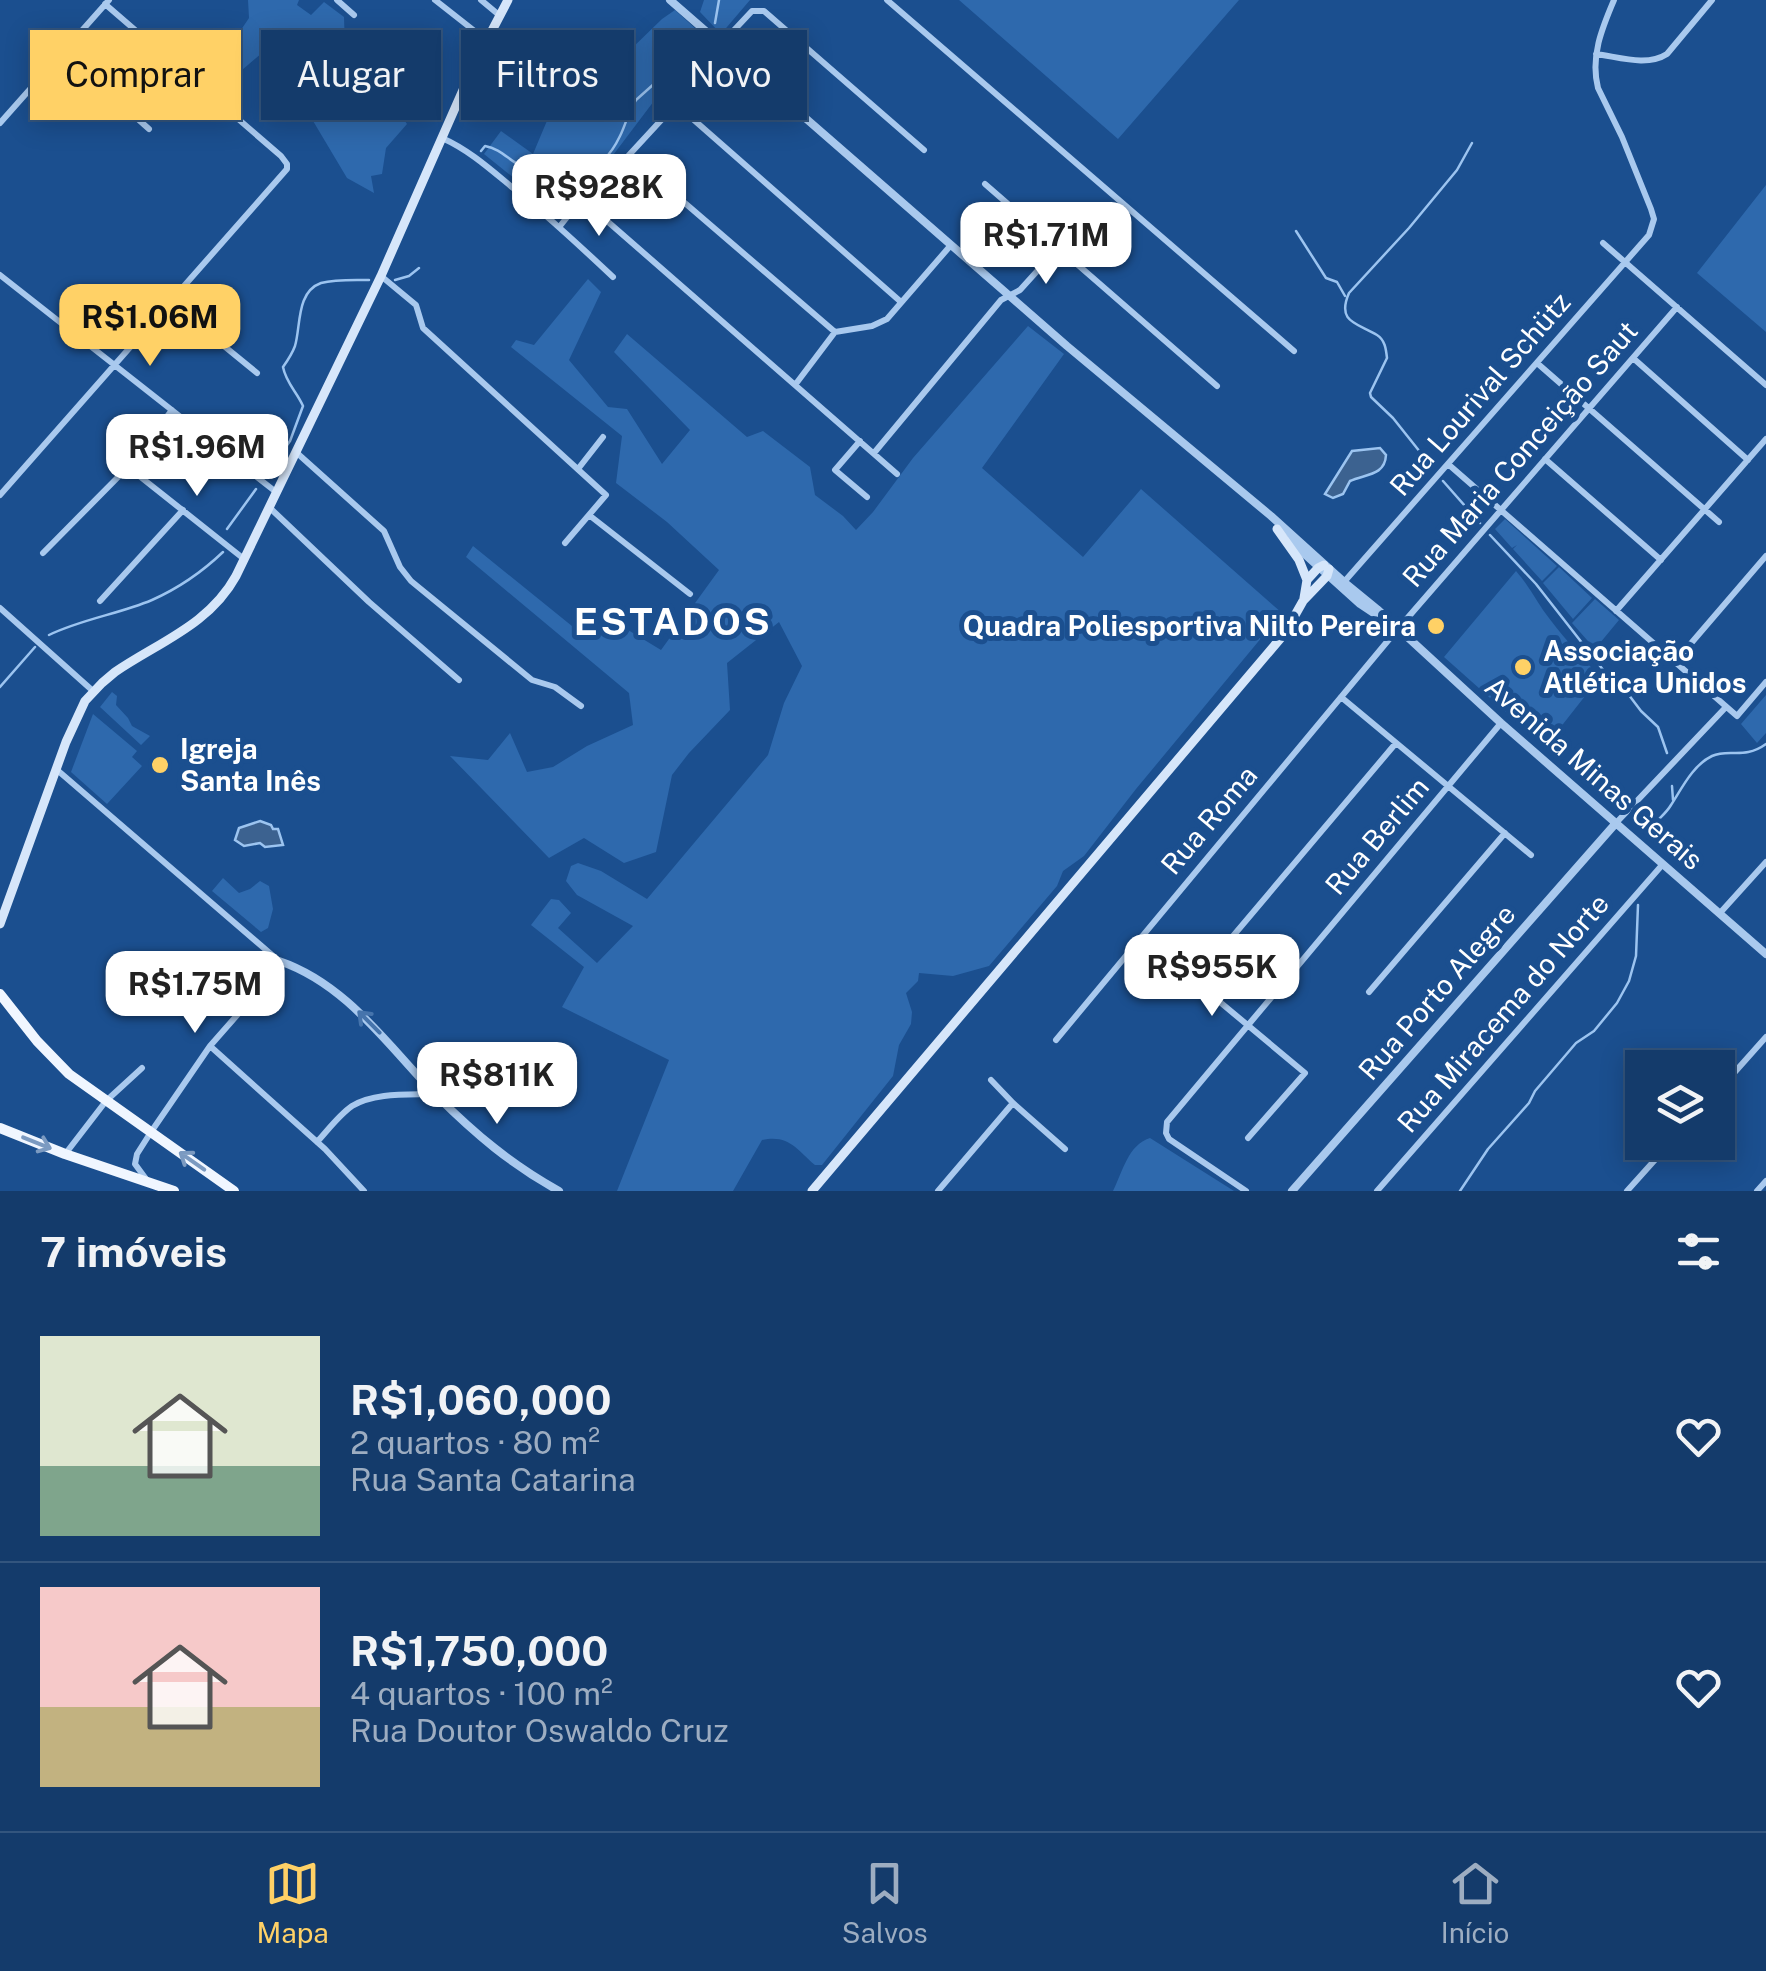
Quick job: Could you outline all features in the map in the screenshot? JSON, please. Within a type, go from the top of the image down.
[{"type":"main road","points":[[491,30],[508,0]]},
{"type":"main road","points":[[0,924],[80,710],[94,691],[121,668],[203,617],[226,592],[244,560],[381,276],[461,96]]},
{"type":"main road","points":[[1277,529],[1299,560],[1307,580],[1303,601]]},
{"type":"main road","points":[[1307,580],[1325,569]]},
{"type":"main road","points":[[809,1191],[1284,633],[1325,569]]},
{"type":"main road","points":[[0,994],[51,1058],[234,1191]]},
{"type":"main road","points":[[0,1128],[174,1191]]},
{"type":"street","points":[[338,0],[354,15]]},
{"type":"street","points":[[435,0],[473,30]]},
{"type":"street","points":[[481,0],[499,16]]},
{"type":"street","name":"Avenida Minas Gerais","points":[[670,0],[705,30]]},
{"type":"street","points":[[886,0],[1294,352]]},
{"type":"street","points":[[1614,0],[1596,54],[1638,60],[1659,59],[1667,54],[1712,0]]},
{"type":"street","points":[[0,495],[284,173],[287,164],[107,2],[82,30]]},
{"type":"street","points":[[734,30],[752,11],[764,11],[786,30]]},
{"type":"street","points":[[807,48],[924,150]]},
{"type":"street","name":"Rua Lourival Schütz","points":[[1344,582],[1649,235],[1654,219],[1652,209],[1598,88],[1596,54]]},
{"type":"street","points":[[0,124],[30,90]]},
{"type":"street","points":[[560,226],[572,211],[592,206],[630,156],[678,106],[901,302]]},
{"type":"street","name":"Avenida Minas Gerais","points":[[807,119],[1296,538],[1360,604],[1395,628]]},
{"type":"street","points":[[138,120],[149,130]]},
{"type":"street","points":[[442,138],[471,154],[560,226],[613,277]]},
{"type":"street","points":[[630,156],[835,332]]},
{"type":"street","points":[[984,184],[1217,386]]},
{"type":"street","points":[[592,206],[897,474]]},
{"type":"street","points":[[1603,243],[1766,385]]},
{"type":"street","points":[[795,385],[835,332],[872,326],[886,319],[951,245]]},
{"type":"street","points":[[874,453],[1001,300],[1020,290],[1058,248]]},
{"type":"street","points":[[0,274],[277,492]]},
{"type":"street","points":[[381,276],[416,306],[423,328],[606,495],[565,543]]},
{"type":"street","points":[[170,302],[256,374]]},
{"type":"street","name":"Rua Maria Conceição Saut","points":[[1395,628],[1677,308]]},
{"type":"street","points":[[1633,358],[1748,460]]},
{"type":"street","points":[[1537,363],[1719,522]]},
{"type":"street","points":[[43,552],[128,468],[172,410]]},
{"type":"street","points":[[578,469],[603,437]]},
{"type":"street","points":[[1616,611],[1766,440]]},
{"type":"street","points":[[860,441],[835,470],[867,497]]},
{"type":"street","points":[[296,453],[384,531],[411,582],[532,680],[561,690],[581,706]]},
{"type":"street","points":[[1545,459],[1661,560]]},
{"type":"street","points":[[1448,464],[1737,716],[1766,682]]},
{"type":"street","points":[[128,468],[244,560]]},
{"type":"street","name":"Avenida Minas Gerais","points":[[1255,504],[1277,529],[1377,609],[1501,723],[1766,954]]},
{"type":"street","points":[[270,508],[459,680]]},
{"type":"street","points":[[100,601],[182,510]]},
{"type":"street","points":[[589,516],[690,594]]},
{"type":"street","points":[[1675,662],[1766,556]]},
{"type":"street","points":[[0,608],[94,691]]},
{"type":"street","name":"Rua Roma","points":[[1056,1040],[1395,628]]},
{"type":"street","points":[[1342,697],[1531,855]]},
{"type":"street","points":[[1616,824],[1726,707]]},
{"type":"street","name":"Rua Berlim","points":[[1246,1191],[1169,1139],[1166,1127],[1501,723]]},
{"type":"street","points":[[1195,981],[1396,743]]},
{"type":"street","points":[[56,769],[279,961],[320,980],[346,1001],[435,1094],[510,1162],[559,1191]]},
{"type":"street","name":"Rua Porto Alegre","points":[[1292,1191],[1616,824]]},
{"type":"street","points":[[1369,992],[1505,834]]},
{"type":"street","points":[[1720,913],[1766,862]]},
{"type":"street","name":"Rua Miracema do Norte","points":[[1378,1191],[1663,864]]},
{"type":"street","points":[[1142,937],[1305,1073],[1248,1138]]},
{"type":"street","points":[[151,1184],[135,1164],[137,1154],[210,1046],[275,972],[279,961]]},
{"type":"street","points":[[1735,1072],[1766,1037]]},
{"type":"street","points":[[210,1046],[317,1142],[364,1191]]},
{"type":"street","points":[[66,1154],[106,1101],[142,1068]]},
{"type":"street","points":[[991,1080],[1065,1148]]},
{"type":"street","points":[[317,1142],[357,1103],[386,1096],[435,1094]]},
{"type":"street","points":[[938,1191],[1013,1103]]},
{"type":"street","points":[[1627,1191],[1655,1160]]},
{"type":"street","points":[[1757,1191],[1766,1181]]},
{"type":"shaded area","points":[[248,0],[299,0],[297,5],[311,15],[324,2],[344,17],[344,30],[261,30],[261,54],[242,70],[241,30],[249,18]]},
{"type":"shaded area","points":[[704,0],[750,0],[724,30],[717,30],[700,12]]},
{"type":"shaded area","points":[[959,0],[1239,0],[1118,139]]},
{"type":"shaded area","points":[[675,10],[697,30],[654,30],[654,101],[586,191],[550,207],[484,154],[501,131],[533,154],[547,120],[634,120],[634,46]]},
{"type":"shaded area","points":[[312,120],[404,120],[407,124],[386,148],[382,174],[371,176],[374,193],[347,178]]},
{"type":"shaded area","points":[[1766,185],[1766,332],[1697,273]]},
{"type":"shaded area","points":[[588,279],[601,292],[569,360],[608,407],[627,409],[662,464],[690,430],[614,352],[627,334],[747,437],[763,431],[810,467],[815,495],[856,530],[1028,326],[1064,354],[982,468],[1083,557],[1141,489],[1282,613],[1084,856],[1063,871],[1057,886],[989,966],[953,976],[919,973],[918,981],[906,993],[911,1024],[899,1045],[893,1076],[822,1165],[815,1165],[786,1141],[762,1140],[733,1191],[617,1191],[669,1060],[562,1007],[584,967],[531,925],[551,899],[559,900],[571,913],[558,928],[597,963],[633,926],[577,895],[566,881],[571,866],[578,863],[601,871],[647,899],[768,755],[784,703],[802,666],[779,622],[727,663],[730,710],[672,775],[656,852],[624,863],[584,838],[549,858],[450,756],[488,760],[510,733],[527,772],[553,767],[633,725],[629,693],[466,557],[473,546],[588,639],[605,616],[661,650],[719,570],[667,522],[616,483],[622,436],[511,347],[516,340],[534,345]]},
{"type":"shaded area","points":[[1380,448],[1386,455],[1378,471],[1350,481],[1343,494],[1333,498],[1325,494],[1352,451]]},
{"type":"shaded area","points":[[1505,519],[1557,566],[1542,581],[1513,549],[1517,545],[1512,548],[1495,529]]},
{"type":"shaded area","points":[[1559,567],[1592,598],[1573,619],[1543,583]]},
{"type":"shaded area","name":"Associação Atlética Unidos","points":[[1516,571],[1556,628],[1600,677],[1545,747],[1444,657]]},
{"type":"shaded area","points":[[1595,599],[1619,620],[1595,649],[1572,623]]},
{"type":"shaded area","points":[[112,692],[117,696],[116,705],[132,726],[150,736],[141,745],[100,707]]},
{"type":"shaded area","points":[[1766,695],[1766,733],[1757,743],[1741,724]]},
{"type":"shaded area","points":[[93,714],[137,751],[132,757],[142,766],[107,804],[71,772]]},
{"type":"shaded area","points":[[260,821],[278,829],[283,845],[244,846],[235,840],[239,828]]},
{"type":"shaded area","points":[[223,878],[239,893],[260,881],[269,886],[273,909],[268,928],[261,932],[212,891]]},
{"type":"shaded area","points":[[1150,1138],[1234,1191],[1113,1191],[1131,1153]]},
{"type":"waterway","points":[[715,23],[719,0]]},
{"type":"waterway","points":[[481,151],[485,146],[491,148],[520,166],[541,172],[581,173],[603,161],[620,136],[636,100],[654,84]]},
{"type":"waterway","points":[[1432,467],[1371,397],[1387,358],[1386,348],[1380,337],[1351,321],[1345,311],[1349,293],[1457,170],[1472,143]]},
{"type":"waterway","points":[[1296,231],[1326,278],[1337,282],[1345,296]]},
{"type":"waterway","points":[[395,280],[419,268]]},
{"type":"waterway","points":[[268,472],[290,441],[303,406],[283,367],[295,346],[307,294],[321,283],[369,280]]},
{"type":"waterway","points":[[1443,481],[1480,523]]},
{"type":"waterway","points":[[227,529],[256,489]]},
{"type":"waterway","points":[[1490,535],[1536,584],[1604,671],[1619,682],[1658,727],[1667,753]]},
{"type":"waterway","points":[[49,635],[162,595],[190,579],[223,552]]},
{"type":"waterway","points":[[0,687],[35,647]]},
{"type":"waterway","points":[[1647,836],[1705,760],[1718,754],[1751,752],[1766,744]]},
{"type":"waterway","points":[[1672,786],[1673,800]]},
{"type":"waterway","points":[[1460,1191],[1535,1091],[1617,1003],[1636,956],[1638,905]]},
{"type":"place","name":"Quadra Poliesportiva Nilto Pereira","points":[[1436,626]]},
{"type":"place","name":"Associação Atlética Unidos","points":[[1523,667]]},
{"type":"place","name":"Igreja Santa Inês","points":[[160,765]]},
{"type":"district","name":"ESTADOS","points":[[673,622]]}]
